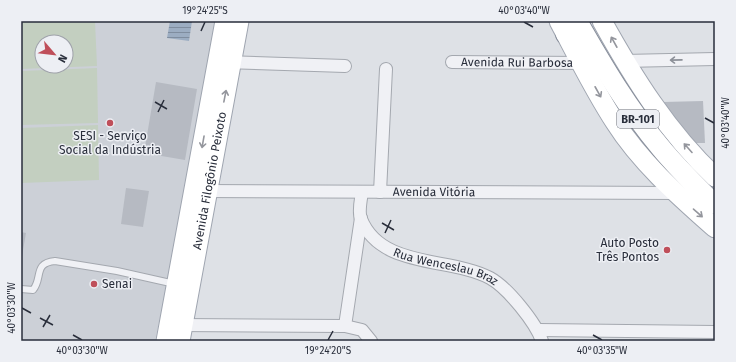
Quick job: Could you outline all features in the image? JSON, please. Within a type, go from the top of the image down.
[{"type":"highway","name":"BR-101","points":[[567,24],[607,73],[660,148],[715,204]]},
{"type":"main road","name":"Avenida Filogônio Peixoto","points":[[225,21],[225,62]]},
{"type":"main road","name":"Avenida Filogônio Peixoto","points":[[175,333],[225,62],[239,21]]},
{"type":"main road","points":[[602,21],[624,61],[668,125],[715,177]]},
{"type":"main road","points":[[567,24],[582,63],[615,123],[640,156],[675,193],[715,228]]},
{"type":"street","points":[[624,61],[715,59]]},
{"type":"street","points":[[225,62],[345,66]]},
{"type":"street","name":"Avenida Rui Barbosa","points":[[452,62],[582,63]]},
{"type":"street","points":[[380,192],[386,69]]},
{"type":"street","name":"Avenida Vitória","points":[[201,191],[675,193]]},
{"type":"street","points":[[345,326],[360,218],[362,192]]},
{"type":"street","name":"Rua Wenceslau Braz","points":[[360,218],[370,233],[384,246],[402,255],[470,270],[490,278],[500,285],[541,336]]},
{"type":"street","points":[[175,333],[345,326],[362,330],[371,341]]},
{"type":"street","points":[[541,336],[715,332]]},
{"type":"lane","points":[[21,289],[33,290],[36,286],[41,267],[47,262],[55,261],[118,271],[183,286]]},
{"type":"shaded area","name":"SESI - Serviço Social da Indústria","points":[[21,21],[217,21],[189,180],[155,341],[21,341]]},
{"type":"green space","points":[[21,21],[95,21],[97,66],[74,67],[74,34],[34,34],[34,68],[21,69]]},
{"type":"green space","points":[[97,68],[98,123],[21,125],[21,71],[34,70],[34,74],[74,74],[74,69]]},
{"type":"green space","points":[[98,125],[99,180],[21,183],[21,128]]},
{"type":"water","points":[[170,21],[192,21],[189,41],[167,38]]},
{"type":"building","points":[[156,82],[197,89],[185,160],[144,153]]},
{"type":"building","points":[[703,101],[705,143],[694,143],[663,102]]},
{"type":"building","points":[[126,188],[149,191],[143,227],[121,224]]},
{"type":"building","points":[[21,232],[26,233],[22,256],[21,256]]},
{"type":"place","name":"SESI - Serviço Social da Indústria","points":[[110,123]]},
{"type":"place","name":"Auto Posto Três Pontos","points":[[667,250]]},
{"type":"place","name":"Senai","points":[[94,284]]}]
